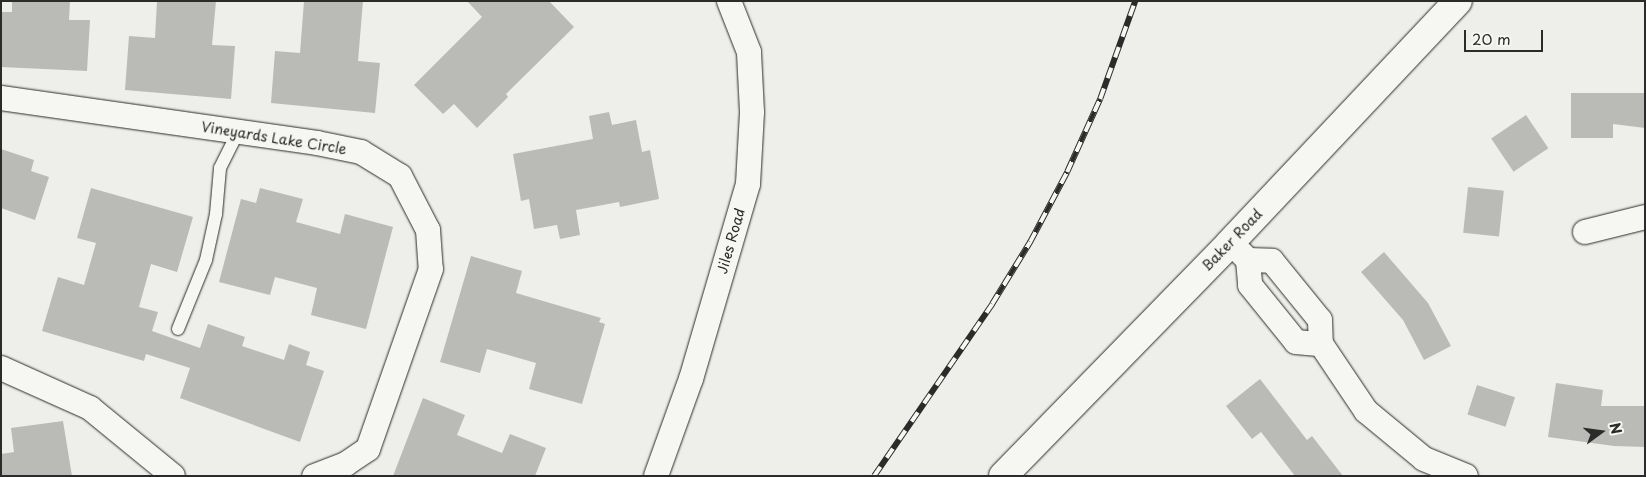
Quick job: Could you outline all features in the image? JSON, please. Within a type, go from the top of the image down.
[{"type":"main road","name":"Baker Road","points":[[1003,476],[1239,252],[1458,1]]},
{"type":"street","name":"Jiles Road","points":[[656,476],[691,380],[748,184],[752,112],[749,52],[729,1]]},
{"type":"street","name":"Vineyards Lake Circle","points":[[1,98],[362,152],[400,176],[428,230],[431,269],[368,449],[350,470],[314,476]]},
{"type":"street","points":[[1584,232],[1645,217]]},
{"type":"street","points":[[1239,252],[1250,285],[1296,342],[1321,344]]},
{"type":"street","points":[[1239,252],[1272,261],[1320,320],[1321,344],[1366,411],[1424,459],[1466,476]]},
{"type":"street","points":[[1,368],[90,408],[165,473]]},
{"type":"lane","points":[[178,330],[206,260],[216,214],[220,168],[238,132]]},
{"type":"building","points":[[12,1],[70,1],[69,20],[90,20],[87,71],[1,67],[1,12],[12,12]]},
{"type":"building","points":[[157,1],[216,1],[212,45],[235,46],[231,99],[125,90],[129,36],[155,38]]},
{"type":"building","points":[[304,1],[363,1],[358,61],[380,63],[375,113],[271,103],[275,51],[300,53]]},
{"type":"building","points":[[467,1],[549,1],[574,27],[506,94],[508,97],[477,128],[454,104],[443,114],[414,85],[482,17]]},
{"type":"building","points":[[1571,93],[1645,93],[1645,128],[1613,124],[1613,138],[1571,138]]},
{"type":"building","points":[[609,112],[612,125],[636,120],[642,152],[650,150],[659,199],[620,207],[619,202],[576,210],[580,235],[560,239],[557,225],[534,229],[529,199],[521,201],[513,154],[593,139],[589,116]]},
{"type":"building","points":[[1526,115],[1548,148],[1514,172],[1491,138]]},
{"type":"building","points":[[1,149],[34,160],[31,171],[49,177],[35,220],[1,208]]},
{"type":"building","points":[[1468,187],[1504,191],[1499,237],[1463,233]]},
{"type":"building","points":[[91,188],[193,217],[177,272],[151,264],[139,307],[158,312],[152,331],[200,348],[208,324],[245,337],[242,346],[284,360],[289,344],[310,352],[306,365],[324,371],[300,442],[180,398],[190,368],[146,354],[144,361],[42,331],[58,277],[84,285],[96,243],[77,238]]},
{"type":"building","points":[[260,188],[303,199],[296,222],[340,234],[345,214],[393,227],[366,329],[311,315],[317,288],[275,277],[270,295],[219,282],[241,199],[256,203]]},
{"type":"building","points":[[1384,252],[1428,303],[1451,346],[1424,360],[1403,320],[1361,272]]},
{"type":"building","points":[[471,256],[522,271],[516,293],[601,318],[599,322],[605,324],[582,404],[529,389],[536,363],[487,349],[480,373],[440,362]]},
{"type":"building","points":[[1260,379],[1307,440],[1312,436],[1343,476],[1295,476],[1261,432],[1252,439],[1226,406]]},
{"type":"building","points":[[1556,383],[1603,390],[1601,406],[1645,406],[1645,447],[1614,446],[1548,437]]},
{"type":"building","points":[[1477,385],[1515,397],[1505,427],[1467,414]]},
{"type":"building","points":[[423,398],[465,415],[457,435],[502,453],[510,434],[546,448],[535,476],[393,476]]},
{"type":"building","points":[[63,421],[72,476],[1,476],[1,454],[14,452],[11,428]]},
{"type":"railway","points":[[874,476],[992,304],[1030,242],[1067,172],[1100,99],[1135,1]]}]
